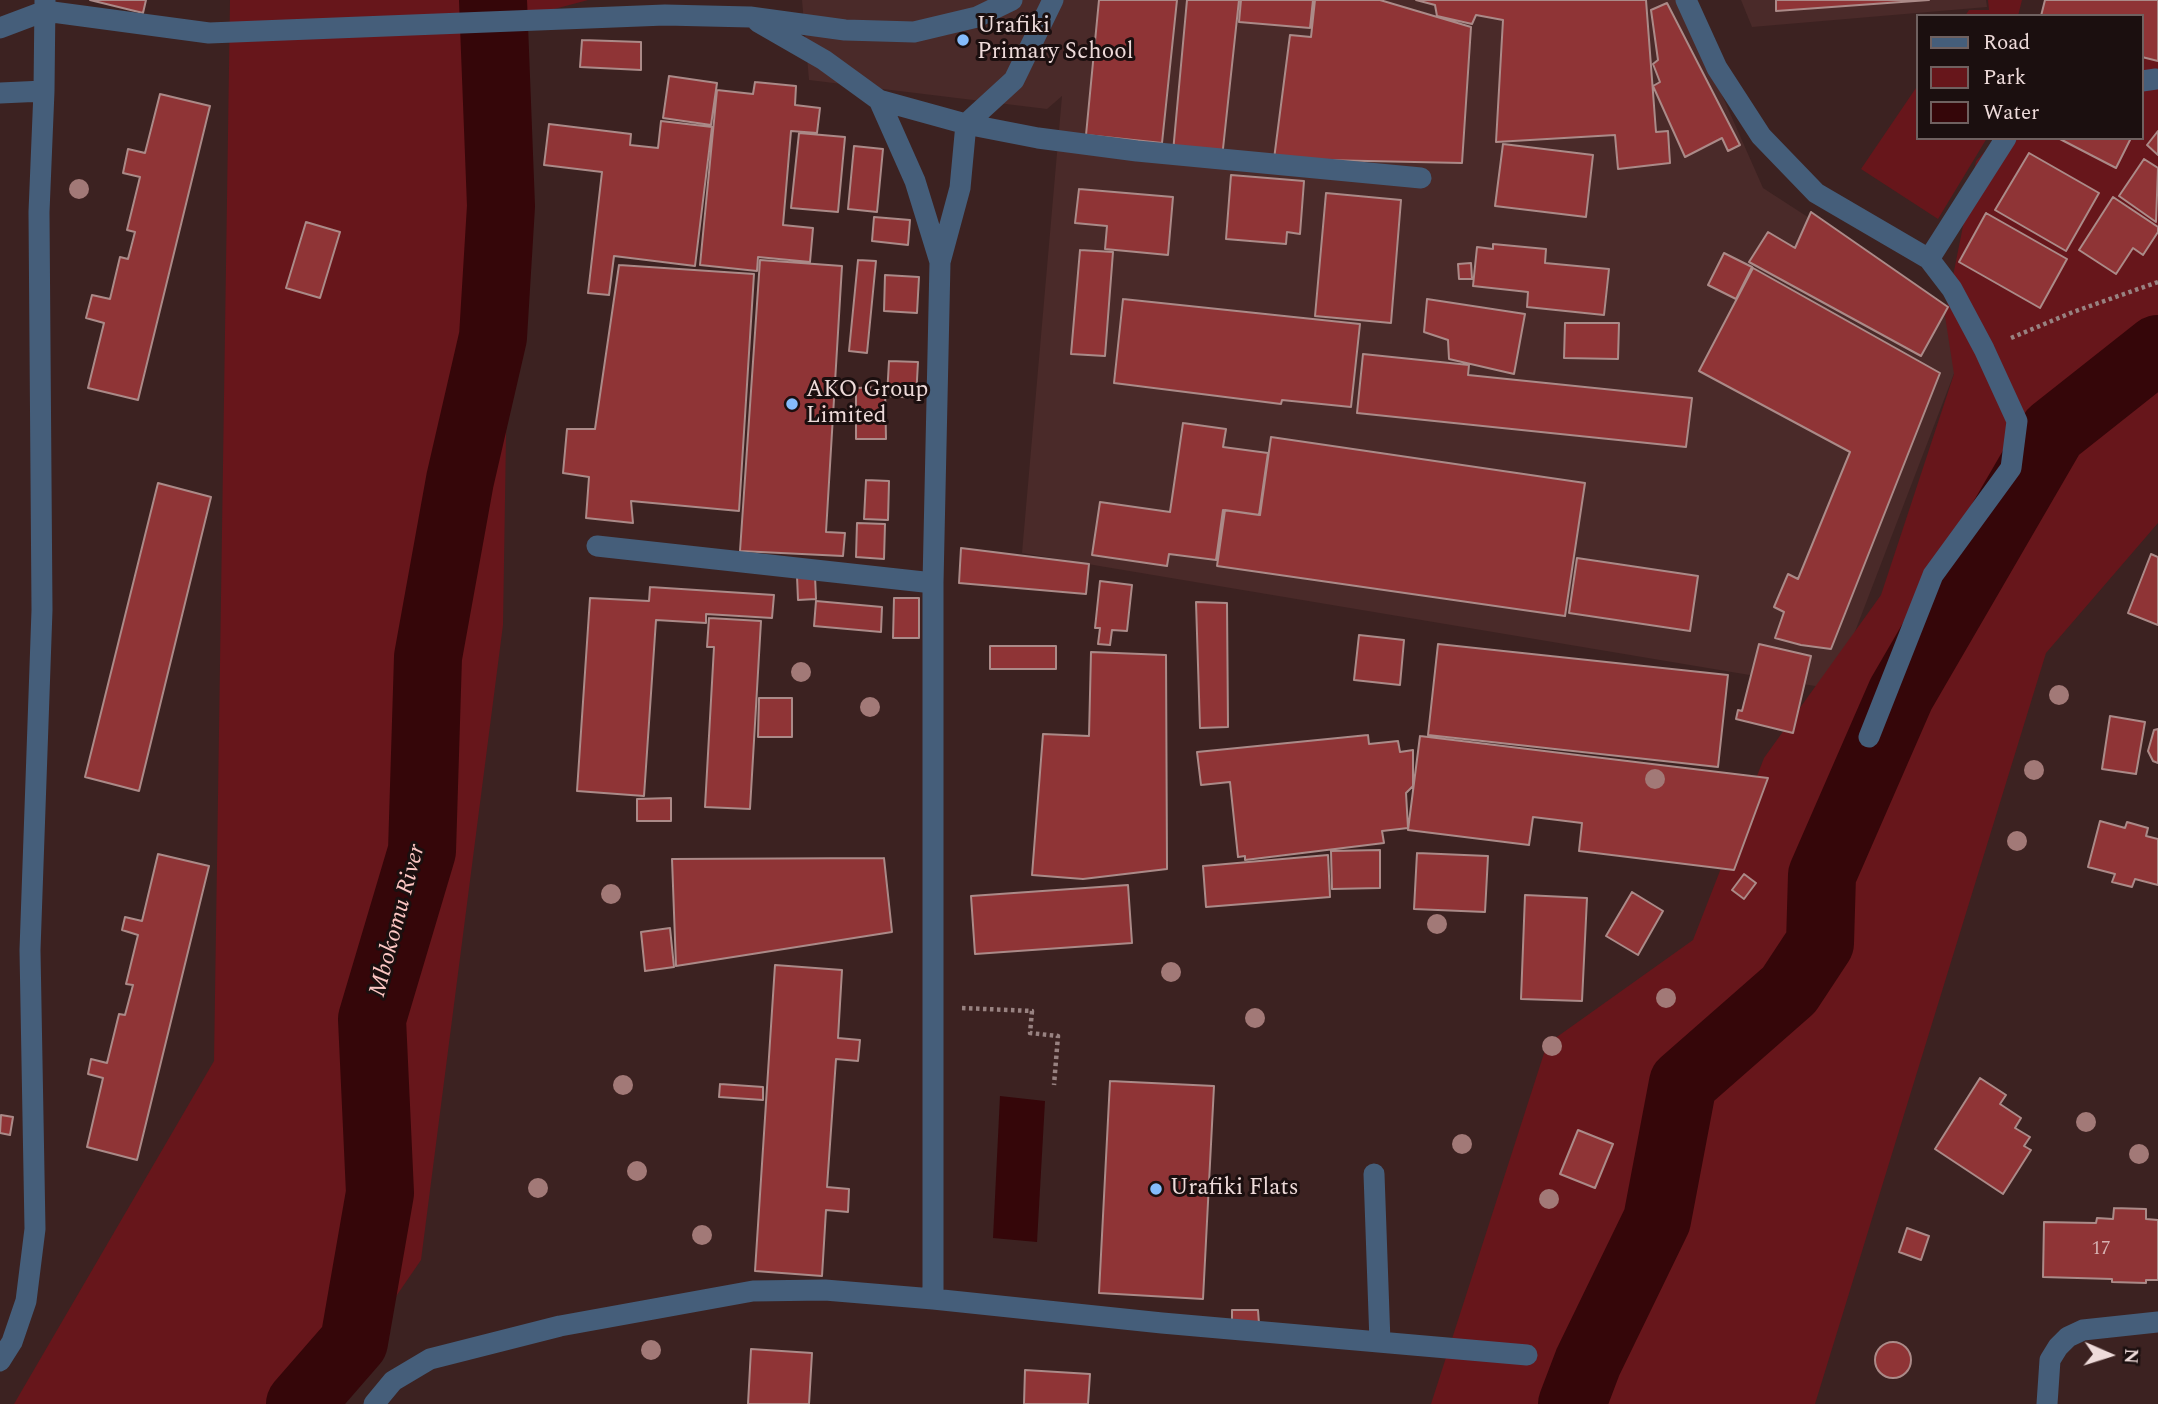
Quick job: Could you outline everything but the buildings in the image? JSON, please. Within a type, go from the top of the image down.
[{"type":"street","points":[[0,28],[45,5],[209,33],[665,15],[750,18],[845,30],[914,32],[977,17],[1012,0]]},
{"type":"street","points":[[933,1299],[933,583],[940,262],[960,188],[966,124],[1014,80],[1053,0]]},
{"type":"street","points":[[1686,0],[1717,68],[1761,136],[1816,193],[1929,259],[1952,289],[1984,349],[2017,421],[2011,468],[1933,575],[1869,737]]},
{"type":"street","points":[[0,1361],[12,1342],[26,1301],[35,1229],[30,950],[42,610],[39,212],[45,5]]},
{"type":"street","points":[[750,18],[824,60],[879,100],[966,124],[1038,138],[1137,151],[1421,177]]},
{"type":"street","points":[[0,93],[44,92]]},
{"type":"street","points":[[879,100],[915,181],[940,262]]},
{"type":"street","points":[[1929,259],[2005,140]]},
{"type":"street","points":[[597,546],[933,583]]},
{"type":"street","points":[[1374,1174],[1380,1342]]},
{"type":"street","points":[[374,1404],[393,1381],[430,1359],[560,1326],[753,1291],[825,1290],[1527,1355]]},
{"type":"street","points":[[2047,1404],[2050,1360],[2068,1337],[2082,1330],[2158,1322]]},
{"type":"path","points":[[1984,349],[2073,312],[2158,282]]},
{"type":"path","points":[[933,1007],[1032,1011],[1030,1033],[1058,1036],[1054,1085]]},
{"type":"shaded area","points":[[802,0],[1680,0],[1763,188],[1973,324],[1833,689],[1022,553],[1062,96],[1047,109],[809,80]]},
{"type":"shaded area","points":[[1741,0],[1986,0],[1987,7],[1752,27]]},
{"type":"green space","points":[[230,0],[588,0],[528,16],[509,248],[503,625],[421,1260],[322,1404],[14,1404],[214,1061]]},
{"type":"green space","points":[[1988,0],[2022,0],[2018,14],[1966,14],[1969,10],[1989,10]]},
{"type":"green space","points":[[2158,0],[2158,523],[2046,653],[1815,1404],[1431,1404],[1547,1044],[1693,940],[1764,758],[1881,595],[1954,374],[1945,316],[1976,161],[1996,140],[2144,140],[2144,14]]},
{"type":"green space","points":[[1916,88],[1916,140],[1986,140],[1938,219],[1861,169]]},
{"type":"water","points":[[1000,1096],[1045,1101],[1037,1242],[993,1238]]},
{"type":"waterway","name":"Mbokomu River","points":[[300,1404],[354,1342],[380,1193],[372,1019],[422,851],[428,657],[460,480],[493,337],[501,206],[493,0]]},
{"type":"waterway","points":[[1572,1404],[1588,1362],[1657,1220],[1683,1083],[1789,990],[1820,943],[1822,875],[1901,694],[2053,432],[2158,349]]},
{"type":"place","name":"Urafiki Primary School","points":[[963,40]]},
{"type":"place","name":"AKO Group Limited","points":[[792,404]]},
{"type":"place","name":"Urafiki Flats","points":[[1156,1189]]}]
